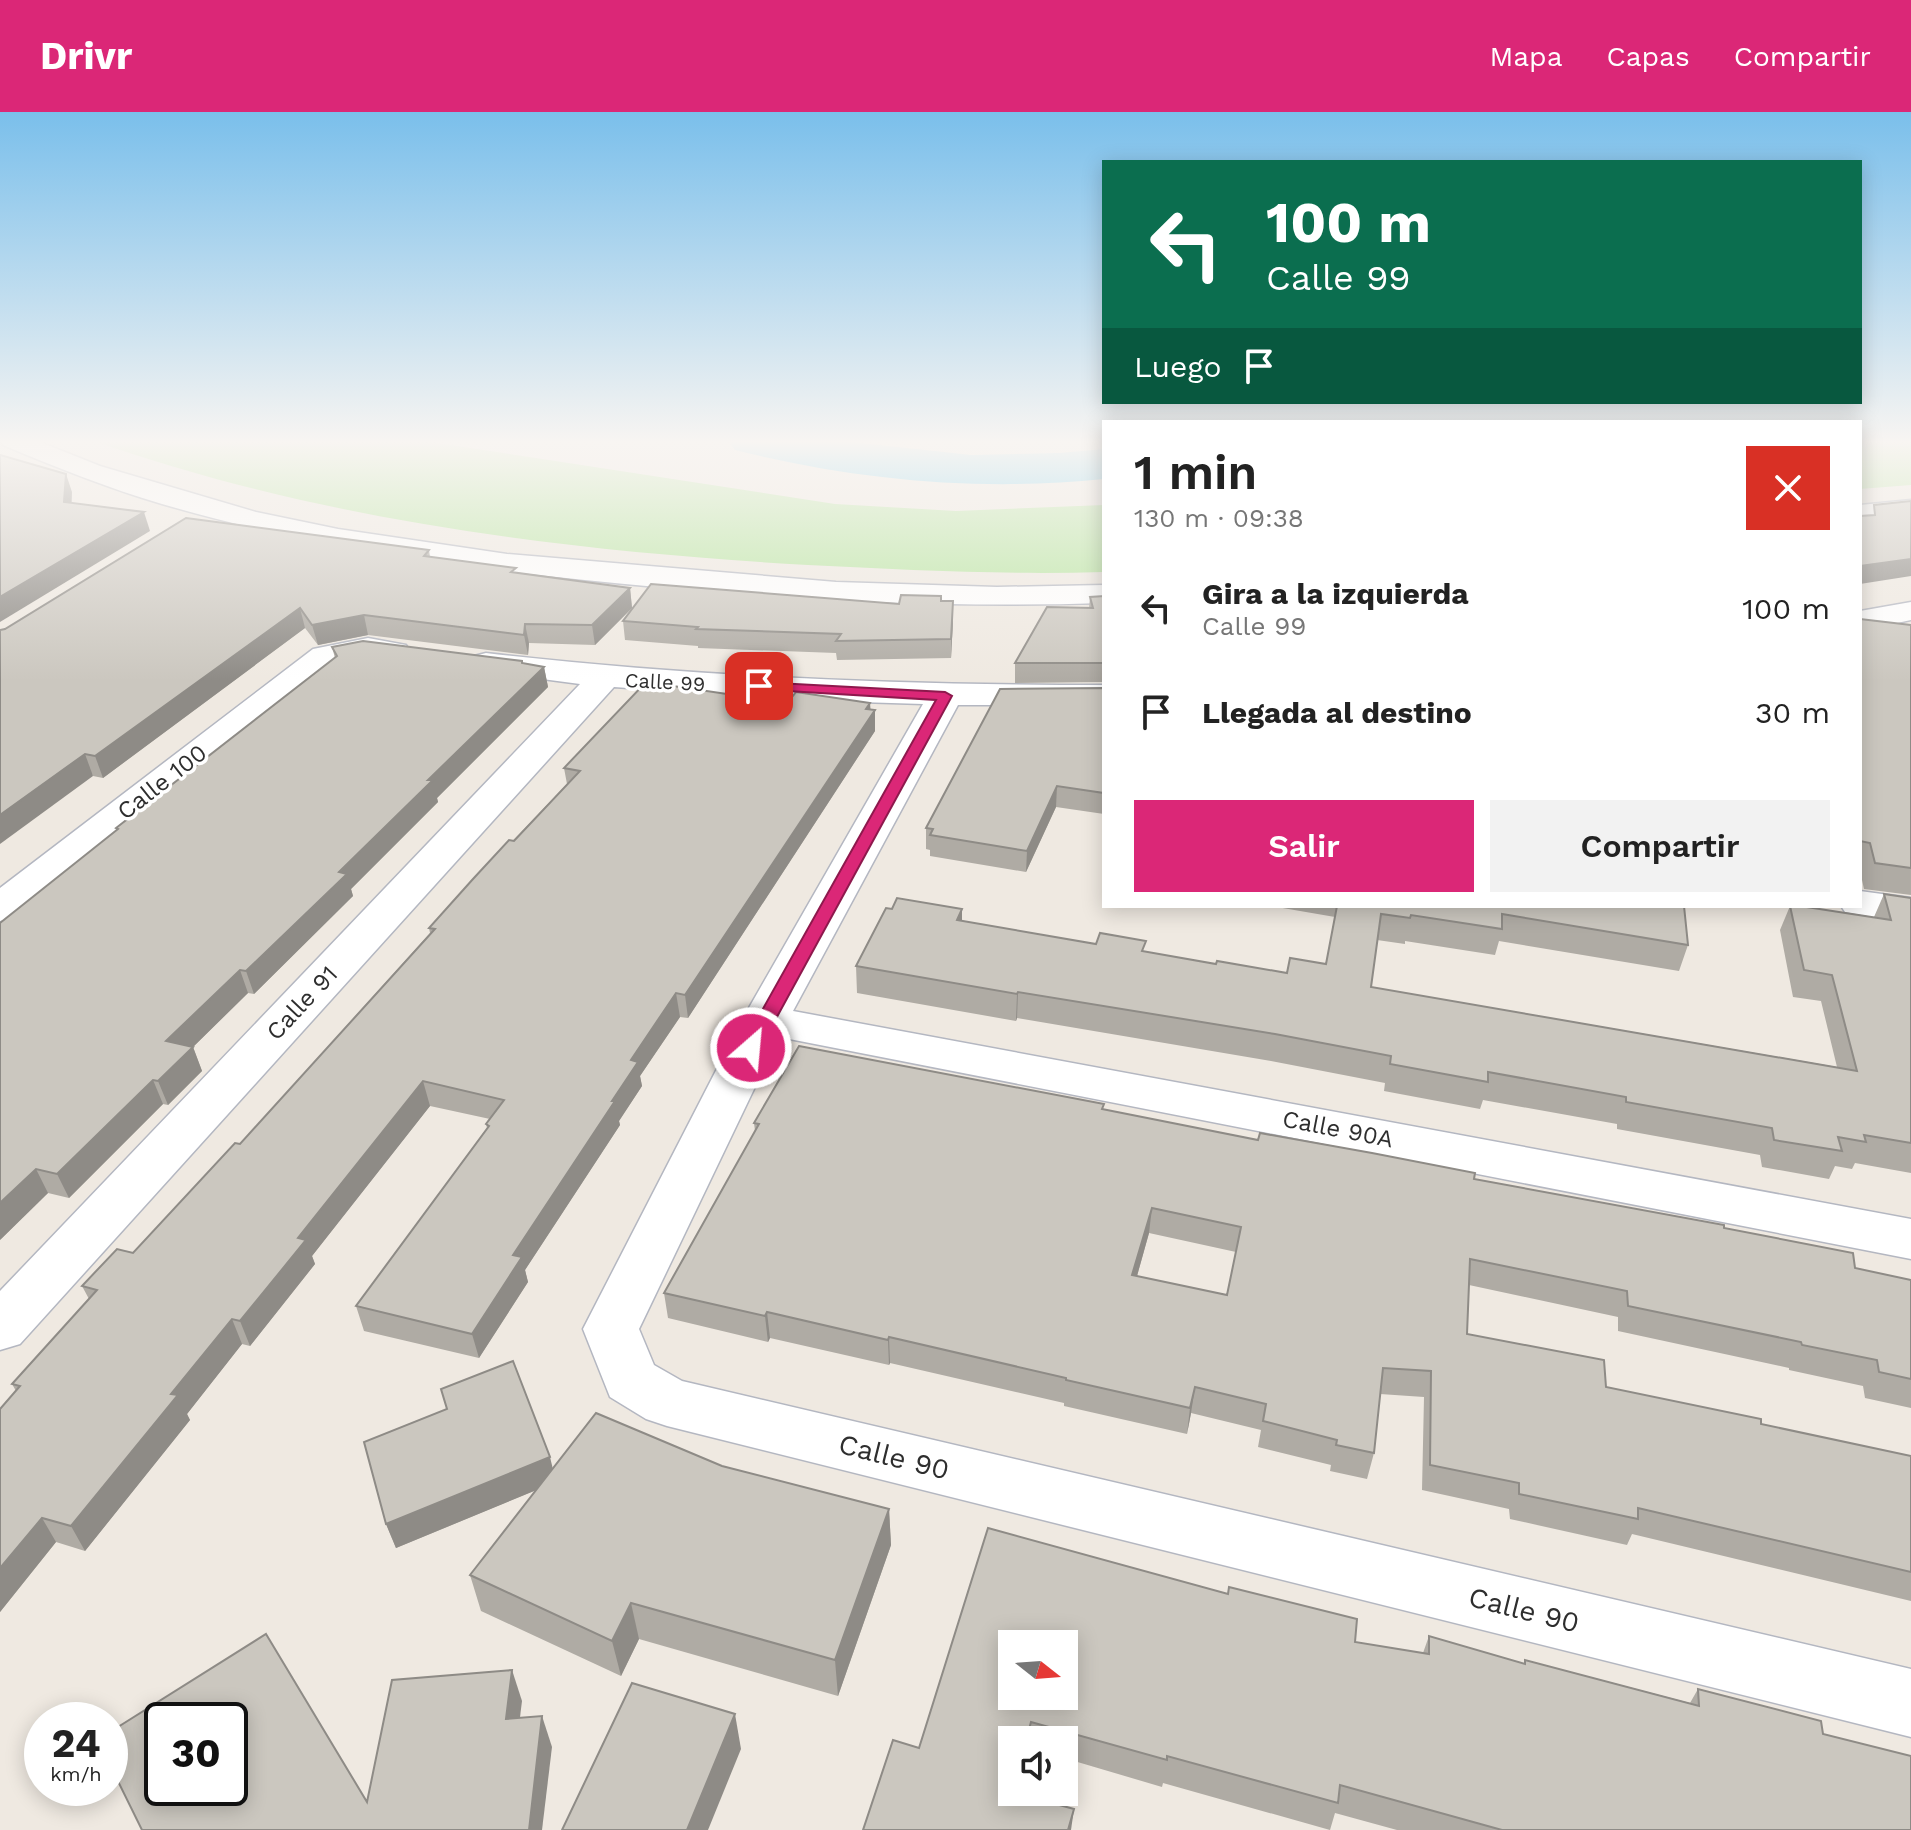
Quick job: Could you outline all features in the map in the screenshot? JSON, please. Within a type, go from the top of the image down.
[{"type":"street","points":[[172,533],[193,520]]},
{"type":"street","points":[[267,520],[388,547],[554,570],[802,591],[1036,597],[1102,594]]},
{"type":"street","points":[[1862,621],[1911,611]]},
{"type":"street","name":"Calle 99","points":[[325,656],[368,648],[604,678],[945,696],[1102,695]]},
{"type":"street","name":"Calle 100","points":[[0,908],[325,656]]},
{"type":"street","name":"Calle 91","points":[[0,1328],[604,678]]},
{"type":"street","name":"Calle 90","points":[[945,696],[765,1020],[611,1329],[631,1380],[667,1402],[1911,1703]]},
{"type":"street","points":[[1862,903],[1911,911]]},
{"type":"street","name":"Calle 90A","points":[[765,1020],[1911,1239]]},
{"type":"green space","points":[[404,520],[1102,520],[1102,572],[919,570],[717,559],[535,541]]},
{"type":"building","points":[[0,520],[130,520],[0,597]]},
{"type":"building","points":[[182,520],[203,520],[429,550],[424,556],[516,568],[511,572],[630,588],[592,625],[525,624],[524,635],[364,615],[312,625],[300,608],[95,756],[85,754],[0,815],[0,630]]},
{"type":"building","points":[[1862,520],[1911,520],[1911,559],[1862,566]]},
{"type":"building","points":[[651,584],[899,604],[901,595],[941,596],[941,601],[953,601],[951,639],[836,641],[841,634],[696,629],[698,627],[623,621]]},
{"type":"building","points":[[1102,596],[1102,663],[1015,663],[1047,607],[1093,608],[1090,597]]},
{"type":"building","points":[[1862,619],[1911,625],[1911,868],[1875,863],[1870,843],[1862,841]]},
{"type":"building","points":[[363,641],[522,661],[544,667],[339,872],[347,874],[246,971],[240,970],[166,1041],[193,1047],[158,1081],[153,1080],[57,1174],[36,1169],[0,1203],[0,923],[116,828],[337,656],[332,647]]},
{"type":"building","points":[[646,682],[787,703],[796,692],[870,703],[866,709],[875,710],[685,995],[676,993],[631,1060],[638,1062],[513,1255],[522,1257],[472,1334],[356,1306],[489,1126],[486,1124],[504,1100],[423,1081],[298,1238],[306,1240],[240,1321],[232,1319],[171,1394],[178,1395],[71,1526],[42,1518],[0,1568],[0,1409],[20,1386],[12,1384],[97,1290],[82,1286],[117,1249],[133,1253],[235,1143],[240,1144],[435,929],[429,928],[473,879],[580,771],[564,768]]},
{"type":"building","points":[[1102,688],[1102,793],[1057,786],[1027,851],[930,835],[933,829],[926,828],[1000,689]]},
{"type":"building","points":[[1884,894],[1911,898],[1911,1143],[1864,1135],[1866,1142],[1838,1137],[1842,1151],[1774,1140],[1772,1128],[1626,1102],[1626,1097],[1488,1072],[1488,1082],[1390,1064],[1391,1056],[1275,1034],[856,966],[886,908],[892,909],[897,898],[962,909],[957,920],[1096,944],[1100,933],[1146,941],[1142,951],[1287,973],[1290,958],[1326,964],[1337,908],[1684,908],[1688,945],[1502,914],[1502,929],[1411,915],[1410,918],[1381,914],[1371,987],[1857,1071],[1832,975],[1804,970],[1790,908],[1813,908],[1891,920]]},
{"type":"building","points":[[799,1046],[1104,1104],[1102,1109],[1258,1140],[1260,1133],[1475,1173],[1474,1179],[1724,1225],[1724,1228],[1853,1253],[1855,1268],[1911,1280],[1911,1379],[1879,1372],[1877,1360],[1628,1306],[1627,1291],[1470,1259],[1467,1334],[1604,1360],[1606,1387],[1761,1419],[1761,1424],[1911,1456],[1911,1572],[1638,1508],[1638,1519],[1519,1494],[1519,1483],[1430,1465],[1431,1371],[1383,1368],[1374,1453],[1336,1445],[1337,1440],[1263,1421],[1266,1404],[1195,1387],[1190,1408],[889,1337],[888,1340],[767,1312],[765,1316],[664,1293],[759,1124],[754,1123]],"holes":[[[1152,1208],[1241,1227],[1227,1295],[1132,1275]]]},
{"type":"building","points":[[513,1361],[550,1457],[386,1524],[364,1442],[447,1409],[441,1389]]},
{"type":"building","points":[[596,1413],[722,1466],[889,1509],[835,1660],[631,1603],[612,1641],[470,1575]]},
{"type":"building","points":[[988,1528],[1228,1594],[1229,1587],[1357,1619],[1355,1642],[1429,1654],[1429,1636],[1525,1664],[1525,1660],[1699,1706],[1698,1689],[1821,1721],[1823,1734],[1911,1756],[1911,1830],[1502,1830],[1340,1785],[1338,1803],[1078,1735],[1078,1726],[1045,1726],[1031,1722],[1030,1726],[998,1726],[998,1806],[1063,1806],[1074,1809],[1068,1830],[863,1830],[893,1740],[919,1748]]},
{"type":"building","points":[[266,1634],[367,1802],[392,1680],[512,1670],[506,1719],[542,1716],[529,1830],[142,1830],[128,1802],[128,1721],[144,1711],[144,1806],[248,1806],[248,1702],[158,1702]]},
{"type":"building","points":[[632,1683],[735,1714],[687,1830],[562,1830]]},
{"type":"route","points":[[751,1048],[945,696],[759,686]]}]
